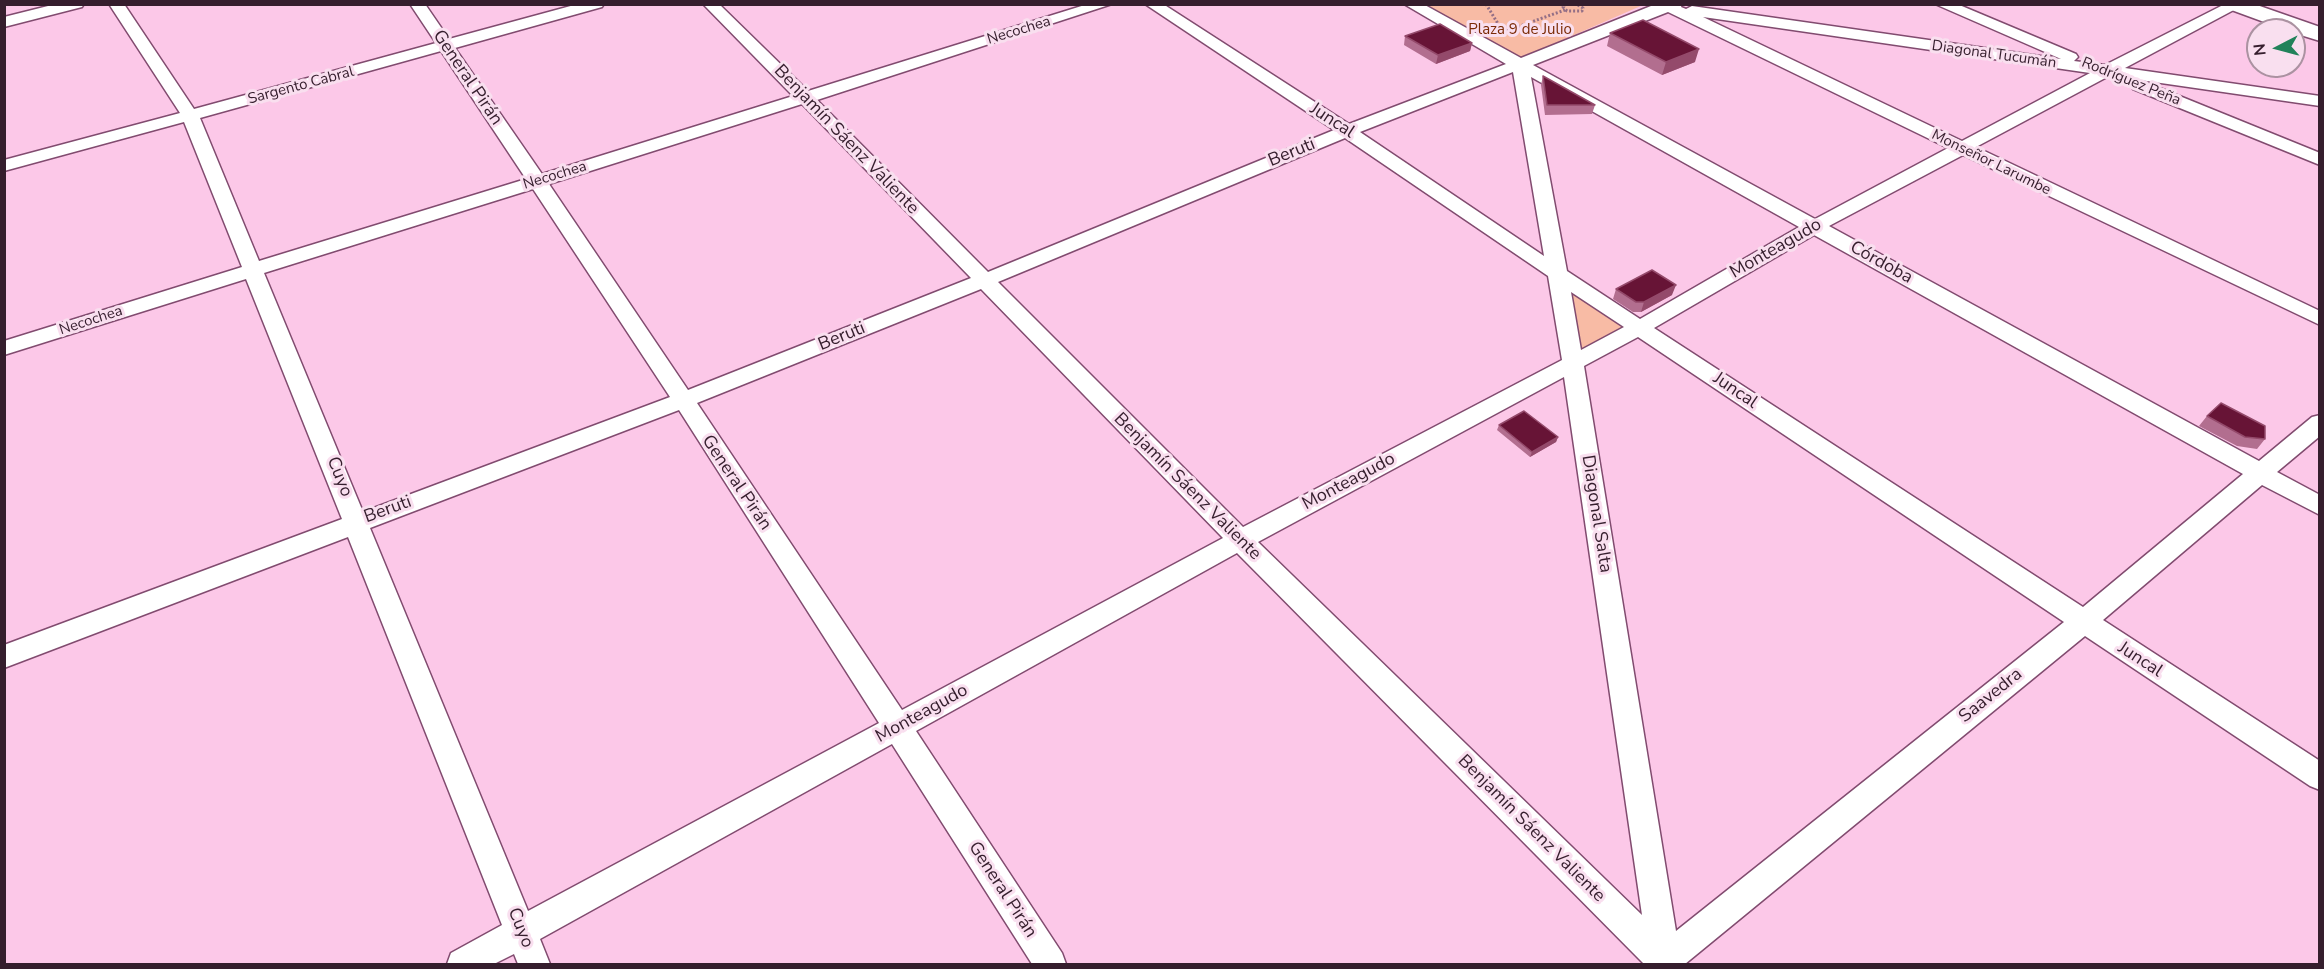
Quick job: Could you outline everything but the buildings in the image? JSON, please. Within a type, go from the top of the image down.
[{"type":"street","points":[[4,22],[77,4]]},
{"type":"street","name":"Cuyo","points":[[116,4],[190,115],[255,269],[534,964]]},
{"type":"street","name":"General Pirán","points":[[417,4],[537,181],[897,727],[1050,964]]},
{"type":"street","name":"Sargento Cabral","points":[[4,166],[597,4]]},
{"type":"street","name":"Benjamín Sáenz Valiente","points":[[710,4],[806,97],[982,281],[1664,964]]},
{"type":"street","name":"Necochea","points":[[4,348],[1105,4]]},
{"type":"street","name":"Juncal","points":[[1152,4],[1347,131],[1559,275],[2319,777]]},
{"type":"street","name":"Córdoba","points":[[1411,4],[2319,506]]},
{"type":"street","name":"Rodríguez Peña","points":[[1942,4],[2319,160]]},
{"type":"street","name":"Beruti","points":[[4,657],[681,401],[982,281],[1347,131],[1669,5]]},
{"type":"street","name":"Diagonal Tucumán","points":[[1669,5],[2319,101]]},
{"type":"street","name":"Monseñor Larumbe","points":[[1669,5],[1962,149],[2319,319]]},
{"type":"street","points":[[2236,5],[2319,35]]},
{"type":"street","name":"Monteagudo","points":[[463,964],[1240,540],[1639,328],[1815,226],[2106,71],[2236,5]]},
{"type":"street","name":"Diagonal Salta","points":[[1520,64],[1559,275],[1664,964]]},
{"type":"street","name":"Saavedra","points":[[1664,964],[2083,622],[2319,423]]},
{"type":"path","points":[[1565,10],[1563,7],[1566,4]]},
{"type":"path","points":[[1503,32],[1565,10],[1580,12],[1583,10],[1579,5]]},
{"type":"green space","name":"Plaza 9 de Julio","points":[[1420,5],[1643,5],[1519,59]]},
{"type":"green space","points":[[1559,275],[1639,328],[1573,363]]}]
